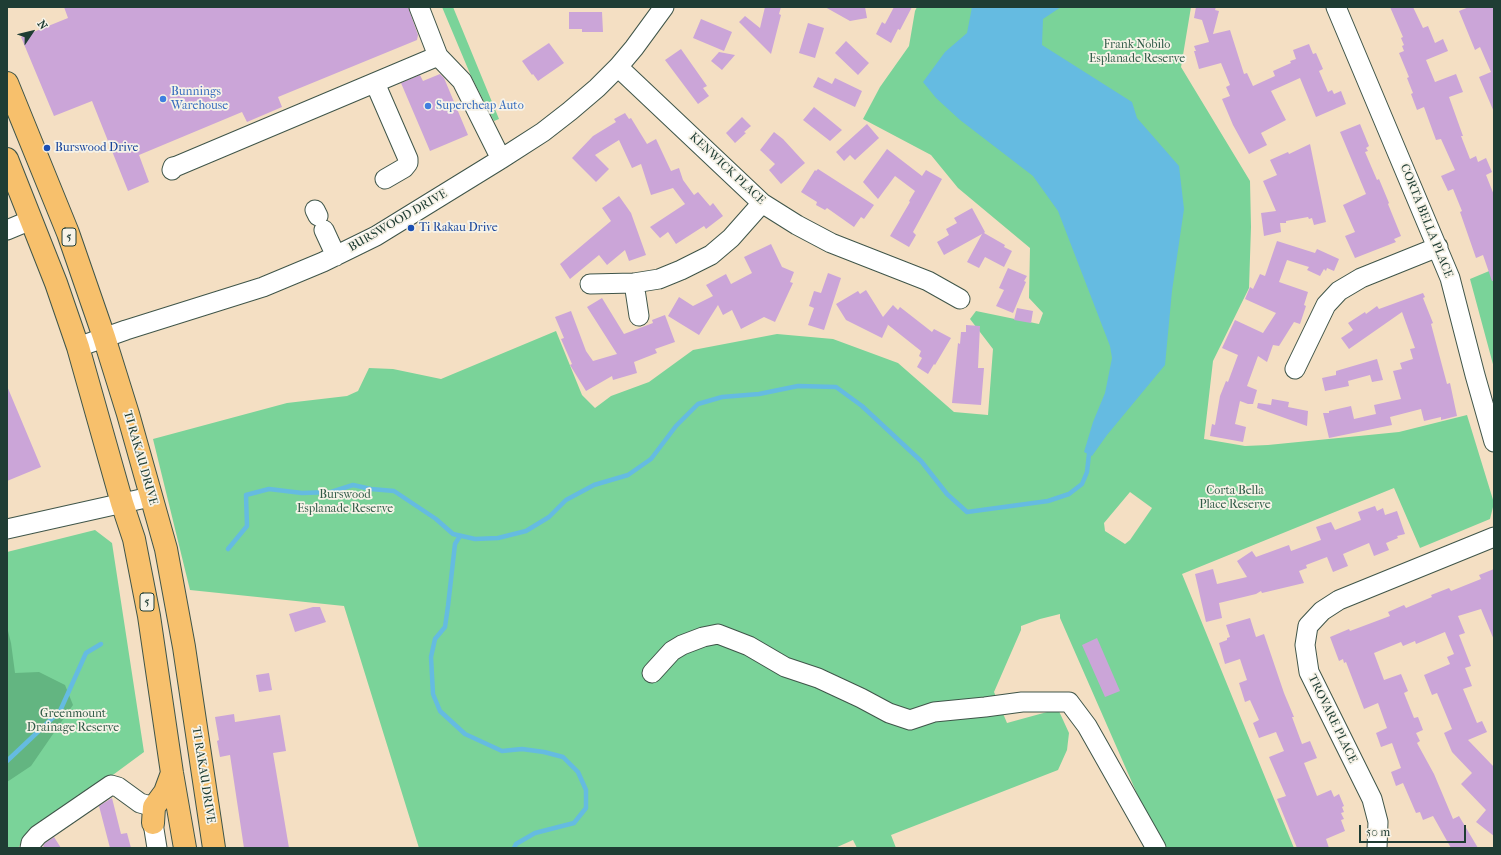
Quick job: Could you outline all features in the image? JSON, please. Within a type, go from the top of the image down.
[{"type":"main road","name":"TI RAKAU DRIVE","points":[[7,83],[68,233],[104,337],[128,414],[150,497],[166,549],[179,613],[214,848]]},
{"type":"main road","points":[[30,138],[27,162],[42,205],[39,213],[31,220]]},
{"type":"main road","name":"5","points":[[7,159],[56,283],[78,347],[122,503],[134,539],[150,616],[172,773],[185,848]]},
{"type":"main road","points":[[150,616],[167,644],[179,688],[184,696],[192,699]]},
{"type":"main road","points":[[185,848],[193,810],[190,764],[181,714],[182,706],[192,699]]},
{"type":"main road","points":[[153,815],[165,792],[172,773]]},
{"type":"street","points":[[419,7],[438,56],[462,81],[501,159]]},
{"type":"street","name":"BURSWOOD DRIVE","points":[[78,347],[104,337],[244,293],[291,276],[376,236],[543,132],[570,111],[597,88],[618,67],[638,43],[664,7]]},
{"type":"street","name":"CORTA BELLA PLACE","points":[[1336,7],[1450,278],[1474,375],[1494,442]]},
{"type":"street","points":[[172,170],[176,166],[438,56]]},
{"type":"street","name":"KENWICK PLACE","points":[[618,67],[762,203],[797,225],[831,243],[928,281],[960,299]]},
{"type":"street","points":[[375,83],[408,160],[408,163],[404,168],[385,179]]},
{"type":"street","points":[[590,284],[634,283],[659,279],[681,270],[711,255],[731,238],[762,203]]},
{"type":"street","points":[[319,219],[336,256]]},
{"type":"street","points":[[7,230],[31,220]]},
{"type":"street","points":[[1295,369],[1326,305],[1339,291],[1361,278],[1438,247]]},
{"type":"street","points":[[634,283],[639,316]]},
{"type":"street","points":[[7,529],[150,497]]},
{"type":"street","name":"TROVARE PLACE","points":[[1376,848],[1378,822],[1372,799],[1308,672],[1305,645],[1308,626],[1322,611],[1339,600],[1494,537]]},
{"type":"street","points":[[652,673],[672,651],[703,637],[718,634],[749,646],[786,667],[818,678],[861,698],[888,713],[910,720],[934,712],[1022,702],[1069,702],[1087,726],[1156,848]]},
{"type":"street","points":[[30,848],[31,842],[38,835],[111,786],[118,788],[140,802],[153,815],[157,848]]},
{"type":"green space","points":[[442,7],[453,7],[499,119],[494,121],[471,76]]},
{"type":"green space","points":[[917,7],[1191,7],[1181,67],[1250,181],[1251,227],[1249,288],[1213,361],[1204,439],[1245,446],[1268,445],[1399,432],[1467,415],[1494,503],[1490,519],[1420,548],[1394,488],[1182,574],[1294,848],[1163,848],[1138,796],[1060,618],[1060,614],[1021,626],[1021,630],[994,692],[1007,723],[1058,709],[1069,733],[1067,750],[1058,770],[891,835],[896,848],[857,848],[853,840],[835,848],[419,848],[344,606],[190,590],[153,439],[287,403],[347,396],[358,391],[369,368],[393,369],[441,379],[556,331],[582,395],[595,408],[611,396],[649,382],[693,350],[777,334],[833,339],[898,363],[954,412],[988,415],[993,349],[970,319],[976,311],[1039,324],[1043,313],[1029,298],[1030,248],[958,188],[931,155],[863,119],[880,87],[909,46]],"holes":[[[1130,492],[1152,508],[1130,540],[1125,544],[1105,531],[1104,523]]]},
{"type":"green space","points":[[1494,269],[1494,368],[1470,279]]},
{"type":"green space","name":"Greenmount Drainage Reserve","points":[[95,530],[112,543],[144,752],[22,842],[18,848],[7,848],[7,552]]},
{"type":"green space","points":[[7,627],[15,673],[39,672],[65,685],[73,705],[31,766],[7,782]]},
{"type":"water","points":[[972,7],[1061,7],[1043,19],[1042,45],[1132,102],[1137,118],[1179,166],[1184,209],[1172,291],[1165,365],[1107,435],[1092,456],[1084,452],[1093,422],[1105,393],[1112,358],[1110,346],[1058,211],[1033,176],[960,120],[936,98],[923,82],[945,52],[967,33]]},
{"type":"building","name":"Bunnings Warehouse","points":[[64,7],[408,7],[418,35],[417,40],[278,97],[282,107],[247,122],[242,112],[139,155],[149,182],[128,191],[92,101],[54,116],[21,37],[68,18]]},
{"type":"building","points":[[765,7],[781,7],[779,14],[781,15],[771,54],[739,22],[745,16],[760,28]]},
{"type":"building","points":[[825,7],[865,7],[867,18],[850,21]]},
{"type":"building","points":[[894,7],[912,7],[900,30],[898,29],[891,43],[876,34],[882,22],[885,24]]},
{"type":"building","points":[[1196,7],[1216,7],[1215,10],[1219,11],[1213,34],[1230,30],[1244,74],[1247,73],[1253,86],[1275,76],[1273,71],[1291,63],[1290,61],[1296,59],[1293,50],[1309,44],[1313,54],[1316,53],[1323,69],[1319,71],[1328,92],[1332,90],[1334,94],[1341,91],[1346,104],[1316,117],[1300,78],[1271,91],[1286,120],[1261,133],[1267,145],[1249,154],[1233,125],[1222,99],[1230,96],[1226,87],[1230,85],[1221,63],[1199,69],[1194,46],[1209,42],[1202,20],[1194,18]]},
{"type":"building","points":[[1390,7],[1413,7],[1423,28],[1428,26],[1435,43],[1443,39],[1448,51],[1426,60],[1435,82],[1456,74],[1463,92],[1449,97],[1463,136],[1461,136],[1470,159],[1476,156],[1478,162],[1486,158],[1492,172],[1486,175],[1494,195],[1494,281],[1492,281],[1483,255],[1476,258],[1460,212],[1462,211],[1453,189],[1448,191],[1441,176],[1455,170],[1441,139],[1436,140],[1424,107],[1417,110],[1411,94],[1413,93],[1407,78],[1409,77],[1399,53],[1404,51],[1402,46],[1404,45],[1401,38],[1403,37]]},
{"type":"building","points":[[1469,7],[1494,7],[1494,112],[1479,77],[1491,72],[1480,47],[1475,50],[1459,11]]},
{"type":"building","points":[[569,12],[602,12],[603,32],[582,32],[582,29],[569,29]]},
{"type":"building","points":[[701,19],[732,32],[724,51],[693,38]]},
{"type":"building","points":[[808,23],[824,28],[815,58],[799,53]]},
{"type":"building","points":[[846,41],[869,63],[858,75],[835,53]]},
{"type":"building","points":[[549,43],[564,63],[538,81],[522,61]]},
{"type":"building","points":[[681,49],[707,86],[703,88],[709,96],[698,104],[665,60]]},
{"type":"building","points":[[719,52],[735,55],[722,70],[711,61]]},
{"type":"building","points":[[440,74],[444,78],[468,135],[430,151],[401,83],[420,75],[423,81]]},
{"type":"building","points":[[818,77],[832,84],[835,78],[862,91],[855,107],[813,87]]},
{"type":"building","points":[[814,107],[842,130],[830,141],[803,120]]},
{"type":"building","points":[[625,113],[629,119],[631,118],[647,144],[656,139],[671,171],[679,168],[683,180],[694,195],[698,192],[710,206],[713,203],[723,216],[706,229],[704,226],[676,244],[668,232],[660,238],[650,227],[685,204],[673,188],[651,195],[641,164],[632,168],[619,140],[595,155],[609,169],[596,182],[572,158],[593,136],[616,122],[614,119]]},
{"type":"building","points":[[742,117],[751,126],[735,143],[726,133]]},
{"type":"building","points":[[867,124],[879,138],[855,160],[850,155],[844,161],[836,152]]},
{"type":"building","points":[[1360,124],[1369,146],[1366,148],[1368,151],[1365,152],[1377,180],[1379,179],[1401,236],[1394,239],[1396,242],[1355,258],[1345,236],[1355,232],[1343,205],[1366,194],[1340,132]]},
{"type":"building","points":[[774,132],[783,139],[805,163],[781,184],[769,170],[775,164],[760,150]]},
{"type":"building","points":[[1310,144],[1326,222],[1314,225],[1312,218],[1309,219],[1308,217],[1286,221],[1286,223],[1280,223],[1281,232],[1264,236],[1261,213],[1276,211],[1263,181],[1277,175],[1270,160],[1288,152],[1289,154]]},
{"type":"building","points":[[887,149],[922,176],[926,170],[942,179],[913,232],[916,235],[909,247],[890,236],[915,191],[895,176],[878,199],[863,182]]},
{"type":"building","points":[[818,169],[874,205],[864,219],[861,217],[854,227],[827,208],[825,210],[816,205],[817,202],[801,192],[815,170],[816,171]]},
{"type":"building","points":[[619,196],[631,213],[646,255],[629,261],[625,250],[607,265],[599,255],[570,279],[560,264],[611,221],[602,208]]},
{"type":"building","points":[[972,208],[985,232],[984,233],[1005,245],[1004,247],[1012,251],[1004,267],[985,257],[979,268],[967,262],[982,234],[944,255],[937,242],[949,235],[946,229],[957,223],[954,218]]},
{"type":"building","points":[[1277,241],[1315,253],[1317,249],[1339,259],[1334,271],[1327,268],[1326,271],[1324,269],[1320,276],[1307,270],[1309,267],[1287,260],[1279,282],[1308,292],[1304,305],[1306,306],[1300,324],[1294,322],[1279,346],[1273,345],[1267,362],[1258,356],[1247,386],[1257,390],[1253,404],[1240,401],[1235,424],[1246,427],[1243,442],[1210,436],[1212,424],[1215,425],[1220,396],[1226,381],[1228,382],[1238,355],[1222,348],[1235,320],[1263,333],[1276,313],[1245,299],[1250,287],[1253,289],[1260,274],[1265,276]]},
{"type":"building","points":[[771,244],[782,267],[794,272],[790,282],[793,283],[775,322],[764,317],[741,329],[732,310],[723,315],[718,305],[699,335],[668,316],[679,297],[693,306],[713,296],[706,285],[726,274],[731,284],[752,273],[744,257]]},
{"type":"building","points":[[1008,268],[1027,276],[1013,313],[996,306],[1004,290],[999,288]]},
{"type":"building","points":[[828,273],[841,278],[824,330],[808,325],[814,308],[809,306],[814,291],[821,293]]},
{"type":"building","points":[[866,290],[883,317],[893,305],[898,310],[900,307],[932,332],[934,329],[951,338],[928,374],[917,367],[922,358],[919,356],[921,351],[887,324],[888,325],[882,338],[846,320],[836,304],[858,291],[860,294]]},
{"type":"building","points":[[1423,293],[1425,297],[1423,298],[1433,323],[1431,324],[1447,384],[1450,383],[1457,416],[1441,420],[1441,417],[1424,421],[1421,409],[1390,417],[1392,425],[1329,438],[1323,413],[1329,413],[1329,411],[1351,406],[1354,419],[1376,414],[1374,405],[1401,399],[1393,371],[1402,369],[1400,363],[1413,359],[1410,349],[1415,348],[1402,312],[1349,349],[1341,338],[1353,330],[1348,323],[1365,312],[1366,314],[1377,306],[1379,309]]},
{"type":"building","points":[[602,298],[624,334],[653,323],[652,320],[665,315],[675,342],[655,349],[657,353],[634,362],[637,373],[613,380],[612,376],[586,391],[570,365],[572,364],[561,339],[564,338],[555,317],[571,311],[586,351],[593,361],[617,354],[587,307]]},
{"type":"building","points":[[1017,308],[1033,311],[1031,323],[1014,320]]},
{"type":"building","points":[[966,325],[980,326],[978,368],[984,368],[981,405],[952,403],[958,343],[960,344],[961,332],[966,332]]},
{"type":"building","points":[[1377,359],[1383,380],[1372,382],[1370,375],[1348,381],[1349,386],[1325,391],[1322,378],[1336,375],[1336,371]]},
{"type":"building","points":[[7,386],[41,467],[7,481]]},
{"type":"building","points":[[1272,399],[1289,402],[1288,407],[1308,411],[1307,426],[1257,408],[1258,403],[1271,405]]},
{"type":"building","points":[[1375,506],[1377,511],[1383,508],[1385,515],[1397,511],[1405,534],[1397,536],[1398,538],[1386,543],[1389,550],[1374,556],[1369,543],[1343,554],[1348,566],[1333,572],[1327,557],[1306,565],[1307,568],[1299,571],[1304,583],[1262,593],[1261,591],[1256,594],[1219,603],[1222,618],[1206,622],[1195,574],[1213,569],[1217,584],[1247,577],[1237,561],[1252,551],[1256,557],[1289,545],[1291,551],[1321,540],[1316,527],[1331,522],[1335,530],[1361,520],[1358,512]]},
{"type":"building","points":[[1494,569],[1494,640],[1481,609],[1458,616],[1465,633],[1459,635],[1471,666],[1465,668],[1472,686],[1463,689],[1477,723],[1482,721],[1487,732],[1468,740],[1494,767],[1494,836],[1476,822],[1486,810],[1461,784],[1472,773],[1452,752],[1444,733],[1452,729],[1437,693],[1432,695],[1424,675],[1450,664],[1447,657],[1454,654],[1445,632],[1416,644],[1415,641],[1403,646],[1401,642],[1374,653],[1384,680],[1401,674],[1408,691],[1404,693],[1414,718],[1418,717],[1423,730],[1416,733],[1420,741],[1417,743],[1434,774],[1453,819],[1459,816],[1478,848],[1451,848],[1433,816],[1423,820],[1420,812],[1416,813],[1403,783],[1396,786],[1391,772],[1401,768],[1392,743],[1381,747],[1376,733],[1387,728],[1378,703],[1364,709],[1346,662],[1344,663],[1343,659],[1339,661],[1330,637],[1349,629],[1350,631],[1390,616],[1388,612],[1404,605],[1406,608],[1432,597],[1431,595],[1449,588],[1451,591],[1481,579],[1479,575]]},
{"type":"building","points":[[313,607],[320,607],[326,622],[295,632],[289,614]]},
{"type":"building","points":[[1250,618],[1256,637],[1264,634],[1284,693],[1294,717],[1292,717],[1302,744],[1310,741],[1317,758],[1304,763],[1317,796],[1331,790],[1334,797],[1339,794],[1344,806],[1342,807],[1344,812],[1341,813],[1344,819],[1341,820],[1345,831],[1326,839],[1329,848],[1297,848],[1277,799],[1286,796],[1269,757],[1284,751],[1276,732],[1259,738],[1253,723],[1259,720],[1250,700],[1245,702],[1239,683],[1247,680],[1240,659],[1225,664],[1219,643],[1230,637],[1226,625]]},
{"type":"building","points":[[1097,638],[1120,691],[1105,697],[1082,645]]},
{"type":"building","points":[[269,673],[272,690],[259,692],[256,675]]},
{"type":"building","points":[[234,714],[235,722],[280,715],[286,751],[273,753],[289,848],[244,848],[230,755],[220,757],[215,717]]},
{"type":"building","points":[[112,798],[121,834],[127,833],[131,848],[110,848],[99,806]]},
{"type":"building","points":[[54,837],[61,848],[45,848],[43,846],[45,843]]},
{"type":"waterway","points":[[228,549],[247,526],[246,495],[269,489],[302,493],[331,492],[353,485],[371,489],[394,491],[436,519],[453,534],[475,539],[498,538],[526,531],[549,517],[566,500],[594,485],[628,475],[651,459],[676,426],[698,404],[722,397],[759,394],[798,386],[836,387],[862,406],[921,461],[947,494],[967,512],[1048,501],[1069,494],[1082,484],[1087,472],[1089,454],[1091,450]]},
{"type":"waterway","points":[[460,536],[455,544],[445,627],[435,639],[431,657],[433,694],[440,711],[465,734],[502,751],[522,749],[544,752],[563,757],[578,772],[586,790],[586,808],[574,823],[535,833],[516,844],[514,848]]},
{"type":"waterway","points":[[7,761],[60,711],[86,653],[101,644]]},
{"type":"place","name":"Bunnings Warehouse","points":[[163,99]]},
{"type":"place","name":"Supercheap Auto","points":[[428,106]]},
{"type":"place","name":"Burswood Drive","points":[[47,148]]},
{"type":"place","name":"Ti Rakau Drive","points":[[411,228]]},
{"type":"park label","name":"Frank Nobilo Esplanade Reserve","points":[[1137,52]]},
{"type":"park label","name":"Corta Bella Place Reserve","points":[[1235,498]]},
{"type":"park label","name":"Burswood Esplanade Reserve","points":[[345,502]]}]
